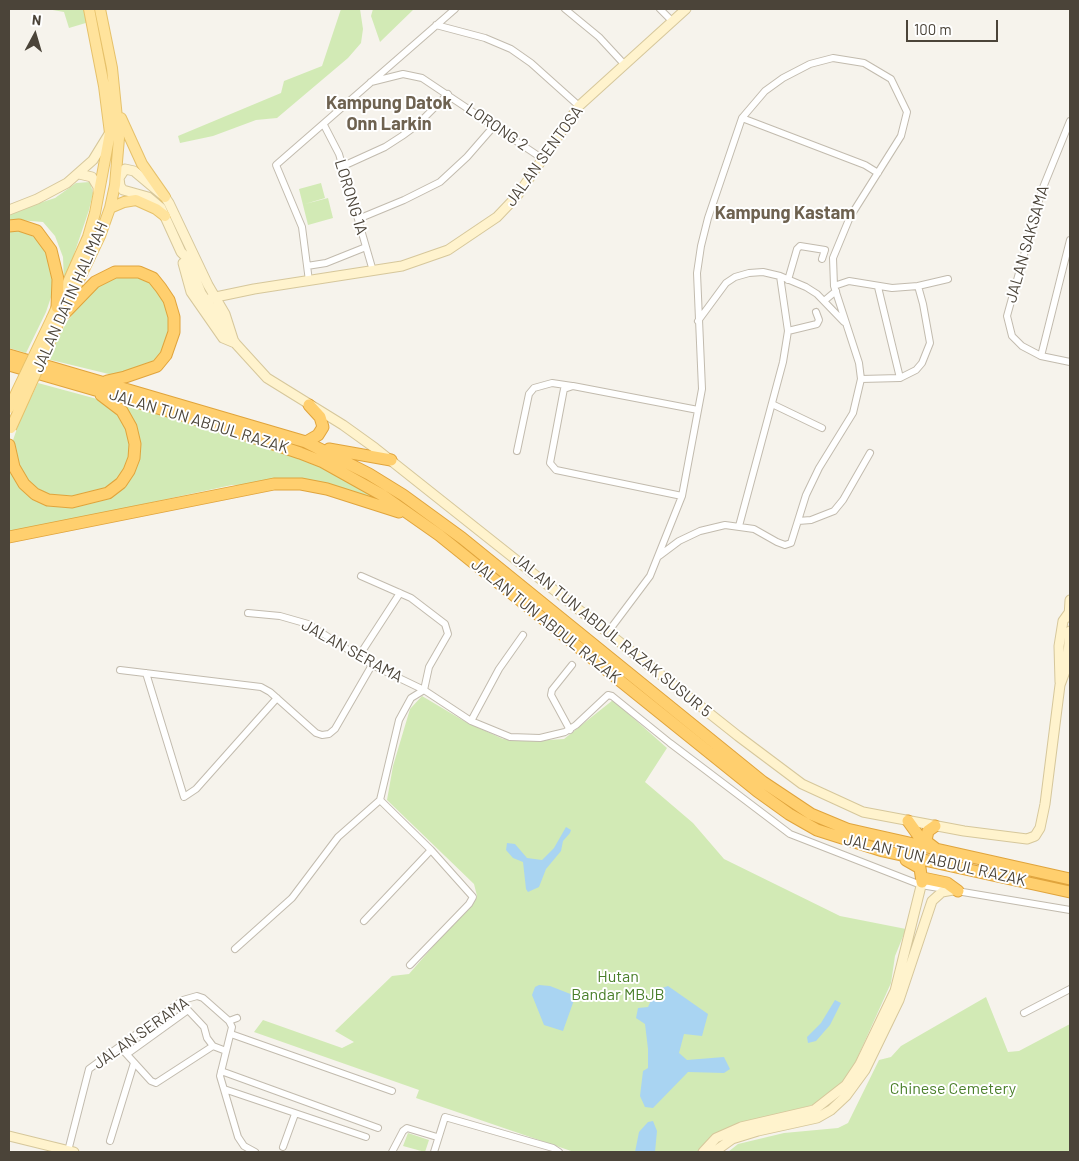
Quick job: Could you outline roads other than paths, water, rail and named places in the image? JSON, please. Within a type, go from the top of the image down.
[{"type":"highway","points":[[9,226],[19,224],[33,229],[47,244],[54,260],[61,310]]},
{"type":"highway","points":[[61,310],[94,282],[115,272],[139,272],[152,278],[169,300],[174,317],[174,332],[161,361],[143,372],[103,381]]},
{"type":"highway","name":"JALAN TUN ABDUL RAZAK","points":[[9,355],[103,381],[310,444],[344,460],[403,494],[462,538],[763,782],[811,814],[847,829],[1070,879]]},
{"type":"highway","name":"JALAN TUN ABDUL RAZAK","points":[[9,364],[220,426],[323,462],[382,495],[439,534],[765,797],[817,830],[883,851],[1070,892]]},
{"type":"highway","points":[[9,445],[14,467],[24,484],[35,494],[48,500],[72,502],[108,493],[121,483],[129,471],[134,458],[131,427],[122,412],[106,397],[88,388]]},
{"type":"highway","points":[[309,405],[320,417],[323,427],[310,444]]},
{"type":"highway","points":[[310,444],[390,460]]},
{"type":"highway","points":[[9,537],[274,484],[301,484],[352,496],[396,510],[439,534]]},
{"type":"highway","points":[[908,822],[918,835],[937,850]]},
{"type":"highway","points":[[926,840],[928,831],[934,826]]},
{"type":"highway","points":[[883,851],[913,862],[922,871],[920,881],[947,883],[955,891]]},
{"type":"main road","name":"JALAN DATIN HALIMAH","points":[[61,310],[88,237],[110,133],[104,86],[90,9]]},
{"type":"main road","name":"JALAN DATIN HALIMAH","points":[[9,408],[100,236],[110,208],[119,144],[115,100],[100,9]]},
{"type":"main road","points":[[105,9],[105,36]]},
{"type":"main road","points":[[115,100],[132,146],[165,197]]},
{"type":"main road","points":[[110,208],[124,202],[136,200],[156,209],[165,216]]},
{"type":"main road","name":"JALAN DATIN HALIMAH","points":[[10,431],[55,321]]},
{"type":"street","points":[[370,82],[455,9]]},
{"type":"street","points":[[565,9],[599,37],[624,64]]},
{"type":"street","points":[[660,9],[672,21]]},
{"type":"street","name":"JALAN SENTOSA","points":[[205,300],[402,266],[448,250],[488,225],[517,196],[579,106],[686,9]]},
{"type":"street","points":[[436,25],[485,38],[511,49],[531,63],[579,106]]},
{"type":"street","points":[[608,632],[650,576],[682,496],[698,410],[703,371],[698,321],[697,273],[701,246],[708,218],[742,118],[765,91],[783,78],[810,64],[833,58],[864,63],[891,79],[907,112],[901,136],[850,218],[835,253],[832,267],[835,288],[859,363],[860,379],[853,413],[819,468],[806,495],[792,543],[785,545],[754,529],[739,526],[710,527],[679,541],[659,556]]},
{"type":"street","name":"LORONG 2","points":[[307,266],[302,227],[276,167],[370,82],[403,74],[412,74],[448,94],[543,159]]},
{"type":"street","points":[[341,167],[386,147],[417,125],[448,94]]},
{"type":"street","points":[[742,118],[864,165],[878,173]]},
{"type":"street","name":"JALAN SAKSAMA","points":[[1070,121],[1042,190],[1007,316],[1010,332],[1016,342],[1041,356],[1070,362]]},
{"type":"street","name":"LORONG 1A","points":[[324,125],[339,154],[341,167],[373,271]]},
{"type":"street","points":[[358,219],[404,200],[440,182],[467,157],[494,126]]},
{"type":"street","points":[[9,210],[55,191],[79,174],[93,160],[110,133]]},
{"type":"street","points":[[864,165],[868,172],[869,186]]},
{"type":"street","name":"JALAN TUN ABDUL RAZAK SUSUR 5","points":[[234,341],[225,314],[214,297],[177,216],[165,197],[132,170],[125,169],[119,176],[118,183],[122,189],[148,196],[155,201],[165,216],[181,252],[187,258],[205,300],[234,341],[267,378],[343,425],[390,460],[738,736],[802,784],[863,812],[908,822],[1027,839],[1035,836],[1040,828],[1045,804],[1060,685]]},
{"type":"street","points":[[79,174],[87,175],[95,181],[98,196]]},
{"type":"street","points":[[1041,356],[1070,240]]},
{"type":"street","points":[[788,280],[797,249],[800,246],[825,250],[822,259]]},
{"type":"street","points":[[309,281],[307,266],[326,263],[366,247]]},
{"type":"street","points":[[181,252],[191,292],[223,338],[234,341]]},
{"type":"street","points":[[698,321],[720,289],[735,277],[763,272],[780,276],[806,287],[824,301],[846,324]]},
{"type":"street","points":[[739,526],[783,362],[788,331],[780,276]]},
{"type":"street","points":[[824,301],[835,288],[849,281],[878,287],[918,286],[948,279]]},
{"type":"street","points":[[860,379],[888,380],[900,378],[916,370],[922,362],[930,343],[924,304],[918,286]]},
{"type":"street","points":[[878,287],[900,378]]},
{"type":"street","points":[[788,331],[817,324],[819,320],[816,312]]},
{"type":"street","points":[[517,451],[529,394],[534,388],[552,383],[698,410]]},
{"type":"street","points":[[574,386],[564,390],[550,463],[552,467],[556,470],[682,496]]},
{"type":"street","points":[[772,404],[822,428]]},
{"type":"street","points":[[798,521],[811,520],[834,511],[843,500],[870,452]]},
{"type":"street","points":[[668,533],[679,541]]},
{"type":"street","points":[[361,576],[411,598],[448,628],[448,634],[429,667],[424,690]]},
{"type":"street","points":[[359,656],[400,592]]},
{"type":"street","points":[[1060,685],[1058,662],[1060,643],[1064,621],[1069,617],[1070,600]]},
{"type":"street","name":"JALAN SERAMA","points":[[248,613],[280,616],[308,624],[372,664],[424,690],[471,721],[500,734],[521,739],[546,737],[570,730],[608,695],[612,696],[778,827],[805,841],[920,881]]},
{"type":"street","points":[[1060,685],[1069,666],[1070,631]]},
{"type":"street","points":[[471,721],[499,669],[523,635]]},
{"type":"street","points":[[1060,643],[1069,666]]},
{"type":"street","points":[[120,670],[261,687],[277,698],[316,733],[322,735],[329,734],[335,729],[372,664]]},
{"type":"street","points":[[570,730],[551,695],[552,690],[572,665]]},
{"type":"street","points":[[146,673],[184,797],[196,789],[277,698]]},
{"type":"street","name":"JALAN SERAMA","points":[[380,800],[399,720],[411,698],[424,690]]},
{"type":"street","points":[[235,949],[292,898],[338,837],[380,800],[470,891],[473,898],[410,965]]},
{"type":"street","points":[[364,920],[431,850]]},
{"type":"street","points":[[703,1152],[716,1138],[735,1129],[814,1110],[846,1085],[860,1064],[895,991],[920,881]]},
{"type":"street","points":[[714,1152],[732,1139],[758,1131],[817,1118],[831,1110],[846,1096],[862,1076],[899,1000],[932,901],[942,892],[955,891],[1070,910]]},
{"type":"street","points":[[1024,1013],[1070,988]]},
{"type":"street","name":"JALAN SERAMA","points":[[71,1151],[90,1069],[124,1051],[189,997],[203,998],[229,1021]]},
{"type":"street","points":[[213,1046],[156,1083],[151,1081],[124,1051],[188,1010],[204,1027],[207,1038],[213,1046],[224,1051]]},
{"type":"street","points":[[238,1018],[229,1021],[232,1027],[231,1034],[224,1051],[220,1076],[238,1137],[244,1146],[255,1152]]},
{"type":"street","points":[[231,1034],[392,1091]]},
{"type":"street","points":[[110,1141],[134,1062]]},
{"type":"street","points":[[221,1071],[378,1128]]},
{"type":"street","points":[[224,1089],[366,1137]]},
{"type":"street","points":[[283,1147],[295,1114]]},
{"type":"street","points":[[434,1152],[437,1137],[445,1117],[559,1152]]},
{"type":"street","points":[[392,1152],[403,1131],[407,1128],[437,1137]]},
{"type":"street","points":[[9,1136],[71,1151]]},
{"type":"water","points":[[566,827],[571,830],[563,841],[561,851],[546,869],[539,887],[528,892],[523,862],[513,858],[506,850],[507,843],[515,844],[527,858],[542,860],[554,848]]},
{"type":"water","points":[[539,985],[550,986],[573,995],[574,1000],[563,1031],[544,1025],[532,995],[535,987]]},
{"type":"water","points":[[668,986],[708,1014],[702,1036],[684,1034],[679,1053],[687,1060],[724,1057],[730,1069],[724,1073],[688,1072],[653,1108],[645,1107],[640,1096],[643,1071],[648,1068],[648,1049],[645,1024],[636,1018],[638,1008],[648,1007],[656,990]]},
{"type":"water","points":[[835,1000],[841,1003],[830,1025],[816,1041],[808,1043],[807,1037],[821,1023]]},
{"type":"water","points":[[653,1121],[657,1131],[655,1152],[635,1152],[639,1132],[648,1122]]},
{"type":"district","name":"Kampung Datok Onn Larkin","points":[[389,113]]},
{"type":"district","name":"Kampung Kastam","points":[[785,213]]},
{"type":"park label","name":"Hutan Bandar MBJB","points":[[618,986]]},
{"type":"park label","name":"Chinese Cemetery","points":[[953,1089]]}]
